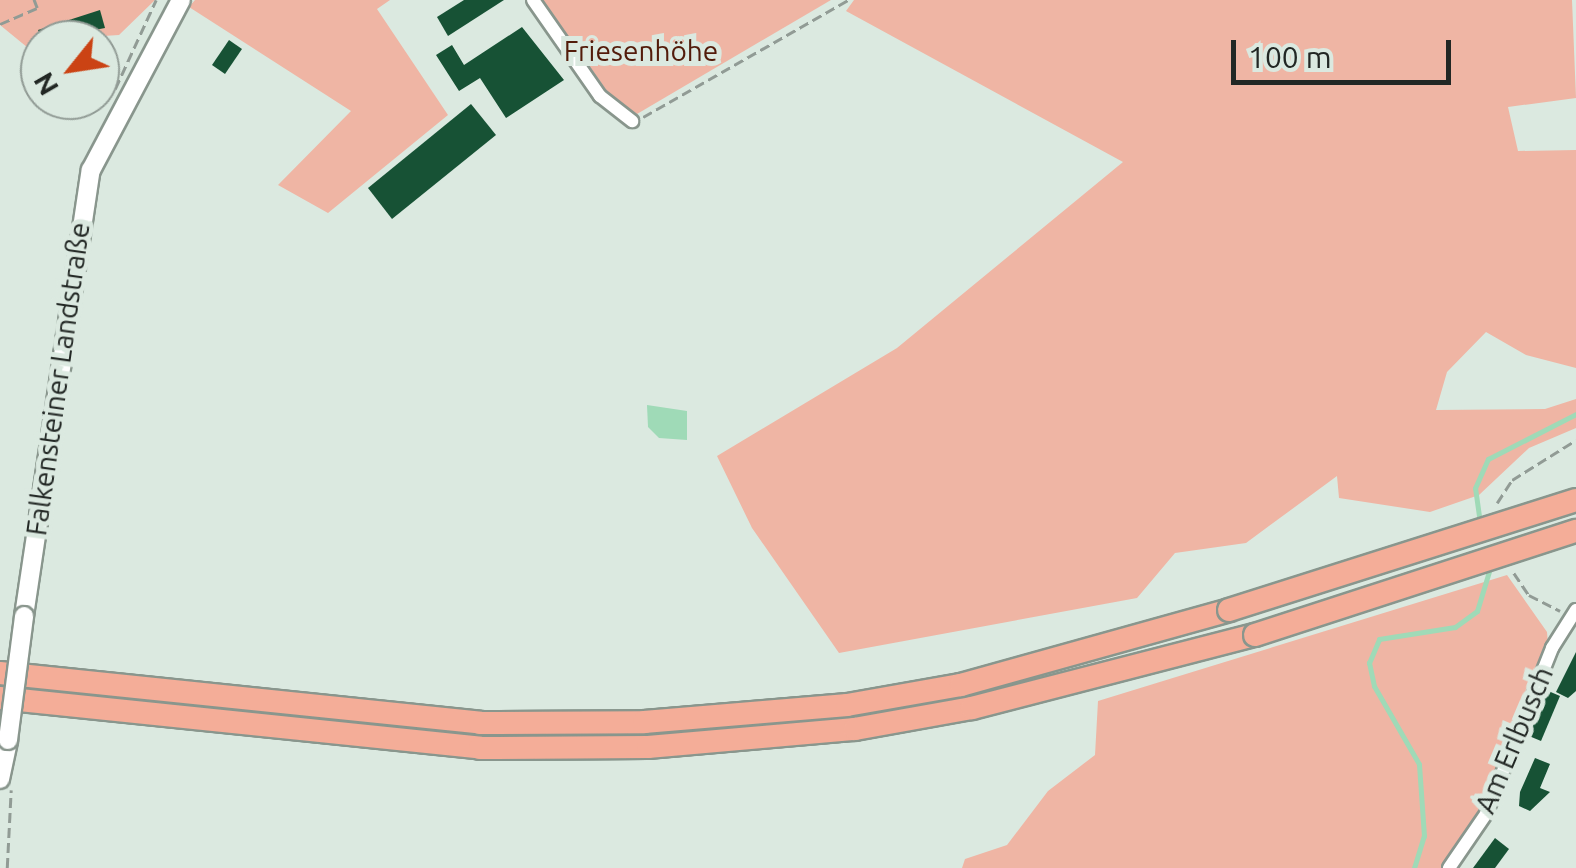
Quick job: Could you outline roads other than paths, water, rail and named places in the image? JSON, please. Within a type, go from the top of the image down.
[{"type":"highway","points":[[0,674],[480,722],[644,722],[847,705],[960,685],[1229,610],[1576,500]]},
{"type":"highway","points":[[0,698],[480,748],[648,746],[855,729],[972,708],[1255,635],[1576,530]]},
{"type":"main road","name":"Falkensteiner Landstraße","points":[[6,781],[24,616],[90,170],[181,0]]},
{"type":"street","points":[[533,0],[600,96],[632,121]]},
{"type":"street","name":"Am Erlbusch","points":[[1449,868],[1486,814],[1552,648],[1576,610]]},
{"type":"waterway","points":[[1480,523],[1475,488],[1488,459],[1576,414]]},
{"type":"waterway","points":[[1414,868],[1424,836],[1419,764],[1374,686],[1369,663],[1379,639],[1455,627],[1477,611],[1490,568]]},
{"type":"park label","name":"Friesenhöhe","points":[[641,51]]}]
